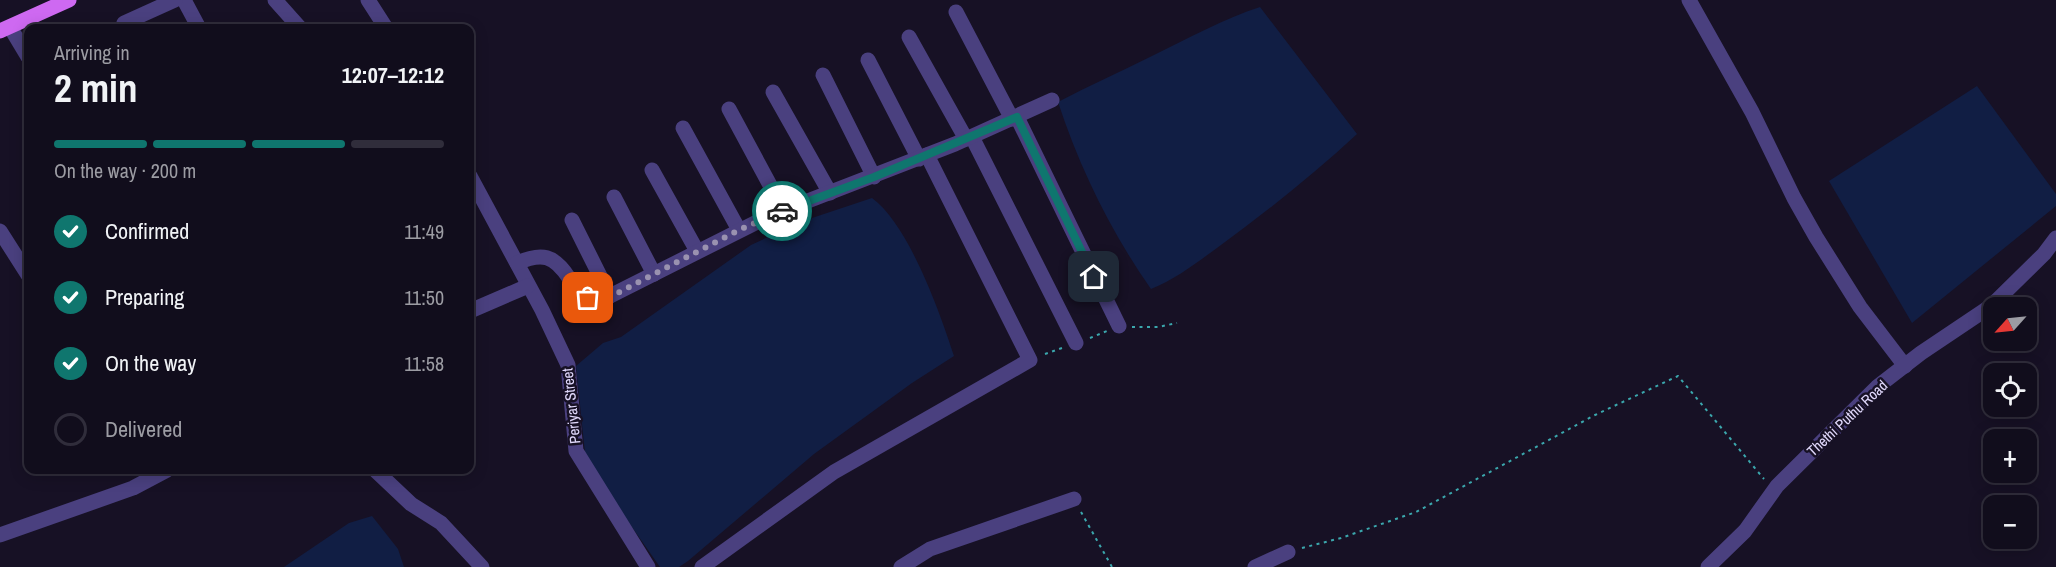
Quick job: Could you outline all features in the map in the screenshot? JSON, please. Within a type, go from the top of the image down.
[{"type":"main road","points":[[5,29],[69,0]]},
{"type":"street","points":[[124,23],[175,0]]},
{"type":"street","points":[[184,0],[197,24]]},
{"type":"street","points":[[275,0],[296,24]]},
{"type":"street","points":[[368,0],[383,24]]},
{"type":"street","points":[[1689,0],[1752,112],[1794,198],[1816,237],[1860,307],[1905,366]]},
{"type":"street","points":[[956,12],[1015,118],[1119,327]]},
{"type":"street","points":[[5,29],[24,52]]},
{"type":"street","points":[[909,37],[969,138],[1076,343]]},
{"type":"street","points":[[702,567],[842,468],[1030,360],[923,157],[868,60]]},
{"type":"street","points":[[823,75],[874,177]]},
{"type":"street","points":[[773,92],[830,194]]},
{"type":"street","points":[[518,263],[535,256],[547,257],[560,267],[576,291],[583,296],[595,299],[610,297],[739,230],[969,138],[1052,100]]},
{"type":"street","points":[[729,109],[784,211]]},
{"type":"street","points":[[683,128],[739,230]]},
{"type":"street","points":[[652,170],[697,251]]},
{"type":"street","name":"Periyar Street","points":[[474,192],[518,263],[559,342],[568,365],[576,451],[648,567]]},
{"type":"street","points":[[614,197],[654,274]]},
{"type":"street","points":[[572,220],[610,297]]},
{"type":"street","points":[[0,231],[24,269]]},
{"type":"street","name":"Thethi Puthu Road","points":[[1708,567],[1745,531],[1773,491],[1876,387],[1991,306],[2044,254],[2056,238]]},
{"type":"street","points":[[474,309],[528,286]]},
{"type":"street","points":[[0,535],[133,488],[159,474]]},
{"type":"street","points":[[379,474],[411,504],[441,523],[482,567]]},
{"type":"street","points":[[901,567],[930,549],[1074,499]]},
{"type":"street","points":[[1254,567],[1288,552]]},
{"type":"path","points":[[1030,360],[1119,327],[1158,327],[1177,323]]},
{"type":"path","points":[[1288,552],[1341,538],[1416,512],[1595,415],[1678,376],[1739,447],[1773,491]]},
{"type":"path","points":[[1074,499],[1112,567]]},
{"type":"water","points":[[1260,7],[1357,134],[1271,207],[1186,270],[1151,289],[1098,199],[1076,151],[1058,102],[1206,29]]},
{"type":"water","points":[[1977,86],[2056,194],[2056,206],[1912,323],[1829,181]]},
{"type":"water","points":[[872,198],[886,211],[911,249],[932,294],[954,356],[912,383],[814,454],[688,561],[679,567],[660,567],[622,513],[585,453],[576,366],[603,343],[621,337],[751,245],[800,222]]},
{"type":"water","points":[[372,516],[398,549],[404,567],[284,567],[349,523]]},
{"type":"way so far","points":[[588,298],[610,297],[739,230],[782,211]]},
{"type":"route","points":[[782,211],[874,177],[1017,117],[1094,277]]}]
